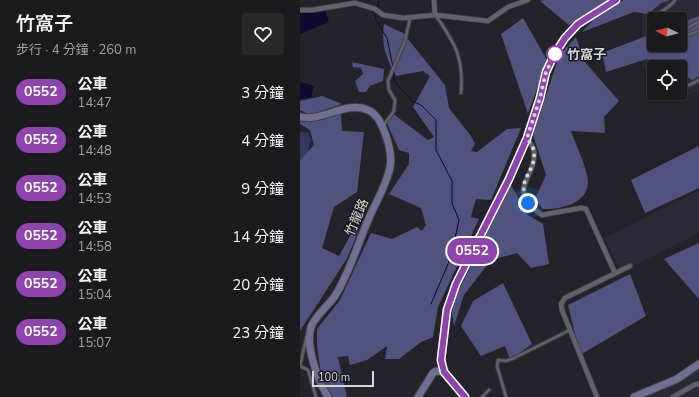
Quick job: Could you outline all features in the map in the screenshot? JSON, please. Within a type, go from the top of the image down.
[{"type":"street","points":[[434,0],[436,15]]},
{"type":"street","points":[[300,10],[312,10],[355,3],[383,14],[410,18],[436,15],[488,21],[508,7],[528,0]]},
{"type":"street","points":[[465,397],[444,372],[441,360],[447,310],[456,284],[509,179],[527,138],[540,98],[546,72],[558,49],[578,24],[616,0]]},
{"type":"street","name":"竹龍路","points":[[300,117],[312,118],[331,112],[358,108],[368,110],[376,116],[383,126],[390,155],[390,167],[388,173],[339,288],[311,328]]},
{"type":"street","points":[[527,138],[534,150],[534,159],[525,182],[523,192],[528,203],[542,216],[581,208],[586,209],[615,273]]},
{"type":"street","points":[[597,397],[562,310],[562,301],[630,266]]},
{"type":"street","points":[[311,328],[310,339],[317,375],[328,397]]},
{"type":"street","points":[[634,397],[677,379],[699,364]]},
{"type":"street","points":[[418,397],[433,373],[436,371],[444,372]]},
{"type":"street","points":[[674,397],[694,385],[699,384]]},
{"type":"lane","points":[[661,12],[670,7],[675,0]]},
{"type":"lane","points":[[436,15],[454,42],[462,79],[461,93]]},
{"type":"lane","points":[[383,126],[392,115],[394,107],[395,100],[388,85],[391,72],[405,41],[410,18]]},
{"type":"lane","points":[[687,28],[699,21]]},
{"type":"lane","points":[[687,35],[699,31]]},
{"type":"lane","points":[[689,86],[699,80]]},
{"type":"lane","points":[[311,328],[306,338],[300,366],[308,370],[316,397]]},
{"type":"lane","points":[[506,397],[497,366],[498,360],[506,361],[514,358],[571,330]]},
{"type":"lane","points":[[482,397],[490,390]]},
{"type":"shaded area","points":[[608,0],[569,25],[540,1]]},
{"type":"shaded area","points":[[623,0],[671,0],[661,3],[650,12],[647,12],[647,14],[634,12],[582,32],[595,18]]},
{"type":"shaded area","points":[[654,0],[699,0],[699,91],[687,95],[687,60],[647,60],[647,73],[643,64],[642,13]]},
{"type":"shaded area","points":[[325,10],[329,22],[300,34],[300,12]]},
{"type":"shaded area","points":[[699,16],[699,76],[693,80],[687,78],[687,60],[647,59],[606,72],[602,53],[647,36],[647,52],[687,52],[687,20]]},
{"type":"shaded area","points":[[523,18],[547,60],[528,114],[501,34]]},
{"type":"shaded area","points":[[384,24],[403,33],[445,85],[449,108],[471,136],[475,144],[471,151],[477,152],[507,129],[521,128],[491,200],[476,199],[471,217],[479,219],[438,307],[433,337],[421,342],[399,359],[385,359],[387,346],[367,360],[350,365],[348,356],[338,357],[347,397],[333,397],[322,381],[317,346],[317,329],[340,300],[371,233],[392,239],[417,227],[422,231],[426,225],[421,208],[389,194],[409,164],[409,153],[399,150],[386,121],[392,113],[428,140],[434,137],[413,107],[430,76],[423,71],[396,76],[385,51],[383,38]]},
{"type":"shaded area","points":[[576,37],[584,61],[619,101],[604,117],[605,133],[571,131],[587,176],[587,189],[584,195],[572,204],[565,207],[543,209],[535,199],[546,175],[533,135],[559,56]]},
{"type":"shaded area","points":[[352,62],[384,69],[383,81],[370,86],[366,92],[359,92],[355,81],[363,74],[361,68],[353,67]]},
{"type":"shaded area","points":[[300,82],[314,86],[311,97],[300,99]]},
{"type":"shaded area","points":[[322,96],[342,104],[310,115],[300,110],[300,101]]},
{"type":"shaded area","points":[[341,114],[342,131],[364,132],[357,192],[334,207],[322,248],[339,256],[355,227],[358,233],[346,260],[300,331],[300,160],[314,145],[310,130],[300,124],[300,120]]},
{"type":"shaded area","points":[[300,132],[308,133],[311,139],[306,159],[300,161]]},
{"type":"shaded area","points":[[699,146],[699,188],[645,213],[631,180]]},
{"type":"shaded area","points":[[511,185],[528,215],[543,224],[549,264],[531,268],[517,253],[491,260],[464,295],[454,326],[452,312],[456,296]]},
{"type":"shaded area","points":[[699,190],[699,233],[621,272],[605,238]]},
{"type":"shaded area","points":[[699,243],[699,299],[664,259]]},
{"type":"shaded area","points":[[630,274],[646,316],[580,355],[568,305]]},
{"type":"shaded area","points":[[503,283],[532,344],[510,360],[505,346],[481,356],[461,326],[473,301]]},
{"type":"shaded area","points":[[699,362],[699,397],[646,397]]},
{"type":"waterway","points":[[377,9],[379,0]]},
{"type":"waterway","points":[[377,12],[375,18],[387,38],[393,67]]},
{"type":"waterway","points":[[394,72],[394,81],[412,101],[421,105],[436,120],[436,150],[452,181],[452,203],[459,220],[451,257],[431,304]]},
{"type":"bus line","name":"0552","points":[[465,397],[444,372],[441,360],[447,310],[456,284],[509,179],[527,138],[540,98],[546,72],[554,55],[565,38],[578,24],[616,0]]},
{"type":"place","name":"竹窩子","points":[[555,54]]},
{"type":"route","points":[[528,203],[523,192],[525,182],[534,159],[534,150],[527,138],[540,98],[546,72],[555,54]]}]
